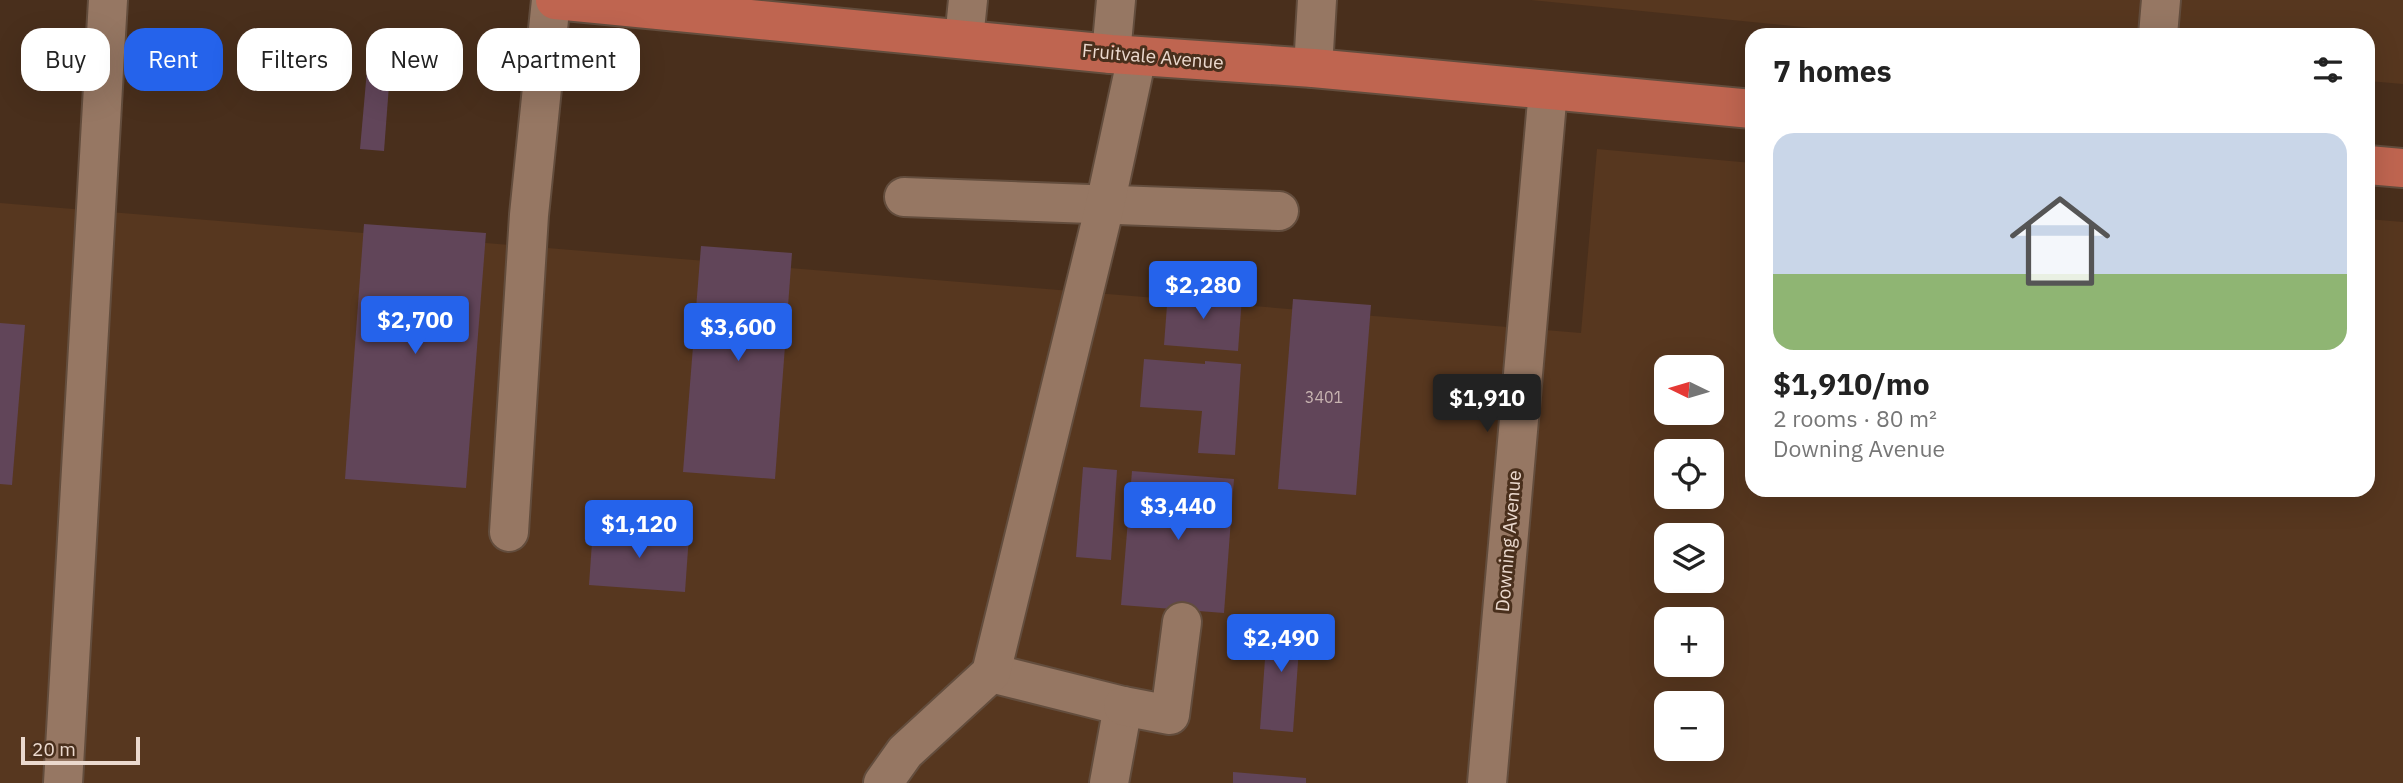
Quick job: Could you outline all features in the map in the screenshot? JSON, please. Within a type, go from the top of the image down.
[{"type":"main road","name":"Fruitvale Avenue","points":[[553,0],[744,8],[964,39],[1745,108]]},
{"type":"main road","points":[[2375,166],[2403,168]]},
{"type":"street","points":[[63,783],[108,0]]},
{"type":"street","points":[[509,531],[529,215],[553,0]]},
{"type":"street","points":[[964,39],[968,0]]},
{"type":"street","points":[[883,783],[905,752],[991,673],[1105,205],[1124,55],[1116,0]]},
{"type":"street","points":[[1313,68],[1317,0]]},
{"type":"street","points":[[2159,28],[2161,0]]},
{"type":"street","name":"Downing Avenue","points":[[1487,783],[1548,90]]},
{"type":"street","points":[[904,197],[1279,211]]},
{"type":"street","points":[[991,673],[1122,706],[1170,715],[1182,622]]},
{"type":"street","points":[[1109,783],[1122,706]]},
{"type":"shaded area","points":[[1531,0],[2403,0],[2403,84],[2375,82],[2375,28],[1813,28]]},
{"type":"shaded area","points":[[1597,149],[1745,162],[1745,497],[2375,497],[2375,220],[2403,222],[2403,783],[0,783],[0,203],[1581,333]]},
{"type":"building","points":[[366,81],[366,91],[389,91],[384,151],[360,149]]},
{"type":"building","points":[[364,224],[486,233],[466,488],[345,479]]},
{"type":"building","points":[[701,246],[792,253],[775,479],[683,472]]},
{"type":"building","points":[[1168,292],[1242,297],[1238,351],[1164,345]]},
{"type":"building","points":[[1293,299],[1371,305],[1356,495],[1278,489]]},
{"type":"building","points":[[0,323],[25,325],[12,485],[0,484]]},
{"type":"building","points":[[1144,359],[1241,364],[1235,455],[1198,453],[1202,411],[1140,407]]},
{"type":"building","points":[[1083,467],[1117,470],[1111,560],[1076,557]]},
{"type":"building","points":[[1132,471],[1234,479],[1224,613],[1121,605]]},
{"type":"building","points":[[593,528],[689,535],[685,592],[589,585]]},
{"type":"building","points":[[1268,617],[1301,620],[1293,732],[1260,729]]},
{"type":"building","points":[[1233,772],[1306,778],[1306,783],[1233,783]]}]
